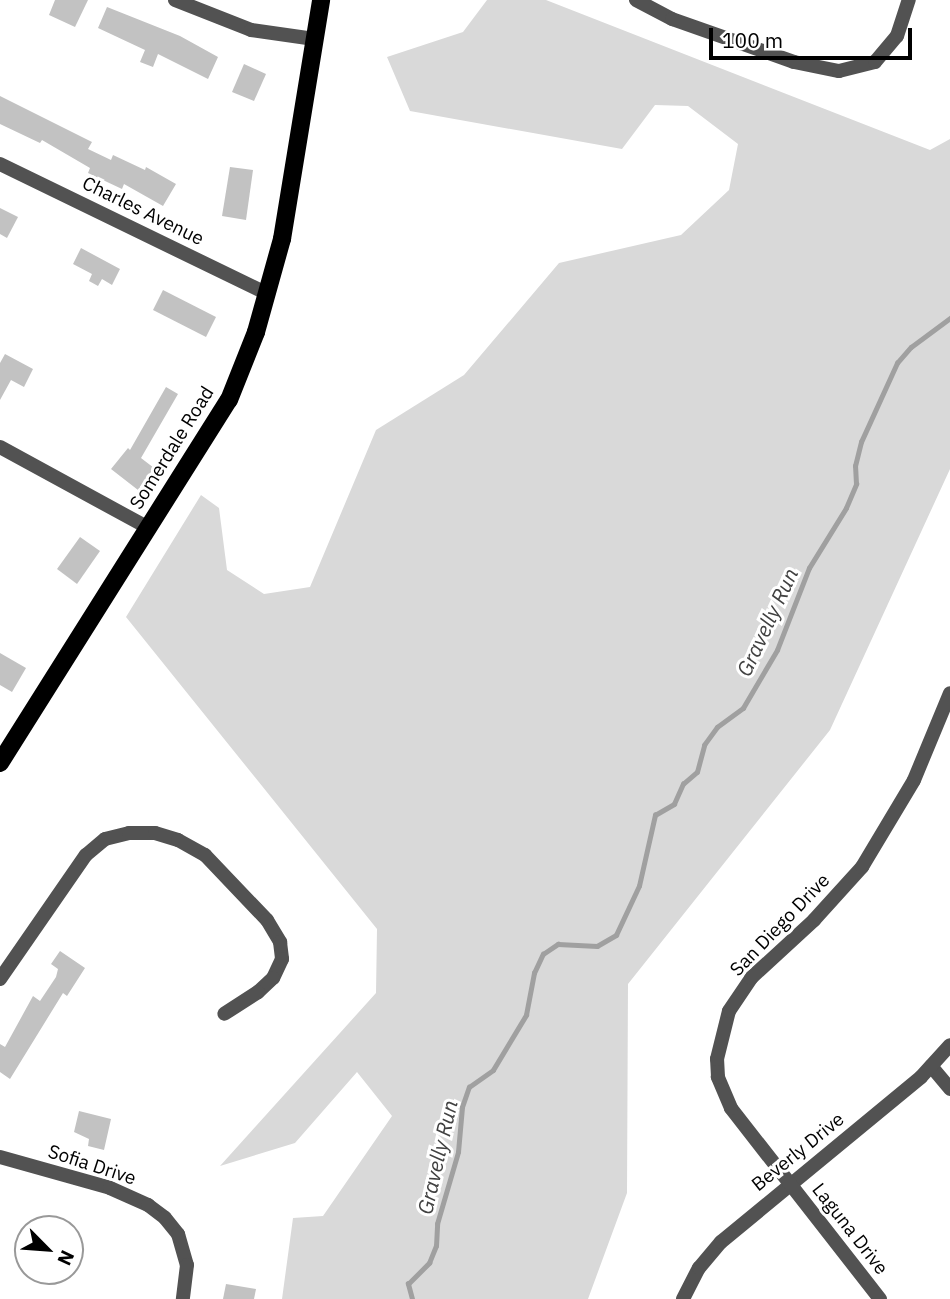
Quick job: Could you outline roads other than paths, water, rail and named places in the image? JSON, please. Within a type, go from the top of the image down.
[{"type":"main road","name":"Somerdale Road","points":[[0,762],[229,400],[268,294],[296,160],[321,0]]},
{"type":"street","points":[[175,0],[251,30],[314,39]]},
{"type":"street","points":[[636,0],[672,19],[794,62],[839,71],[875,62],[897,36],[909,0]]},
{"type":"street","name":"Charles Avenue","points":[[0,164],[268,294]]},
{"type":"street","points":[[0,447],[147,527]]},
{"type":"street","name":"San Diego Drive","points":[[789,1183],[731,1108],[718,1077],[717,1059],[729,1011],[751,978],[814,920],[862,867],[914,780],[950,692]]},
{"type":"street","points":[[0,979],[86,855],[105,839],[129,833],[155,833],[178,839],[205,855],[267,920],[280,943],[282,959],[273,978],[258,992],[223,1014]]},
{"type":"street","name":"Beverly Drive","points":[[683,1299],[699,1268],[721,1242],[931,1066],[950,1045]]},
{"type":"street","points":[[931,1066],[950,1089]]},
{"type":"street","name":"Sofia Drive","points":[[0,1157],[110,1188],[148,1205],[165,1218],[178,1234],[187,1265],[183,1299]]},
{"type":"street","name":"Laguna Drive","points":[[789,1183],[880,1299]]},
{"type":"waterway","name":"Gravelly Run","points":[[412,1299],[408,1284],[429,1263],[436,1246],[437,1224],[458,1152],[462,1107],[469,1087],[493,1070],[526,1015],[534,973],[543,954],[558,944],[597,946],[616,935],[639,886],[655,815],[674,804],[683,784],[697,772],[704,745],[717,727],[743,708],[777,650],[809,568],[846,508],[856,484],[855,466],[861,442],[897,363],[911,347],[950,318]]}]
